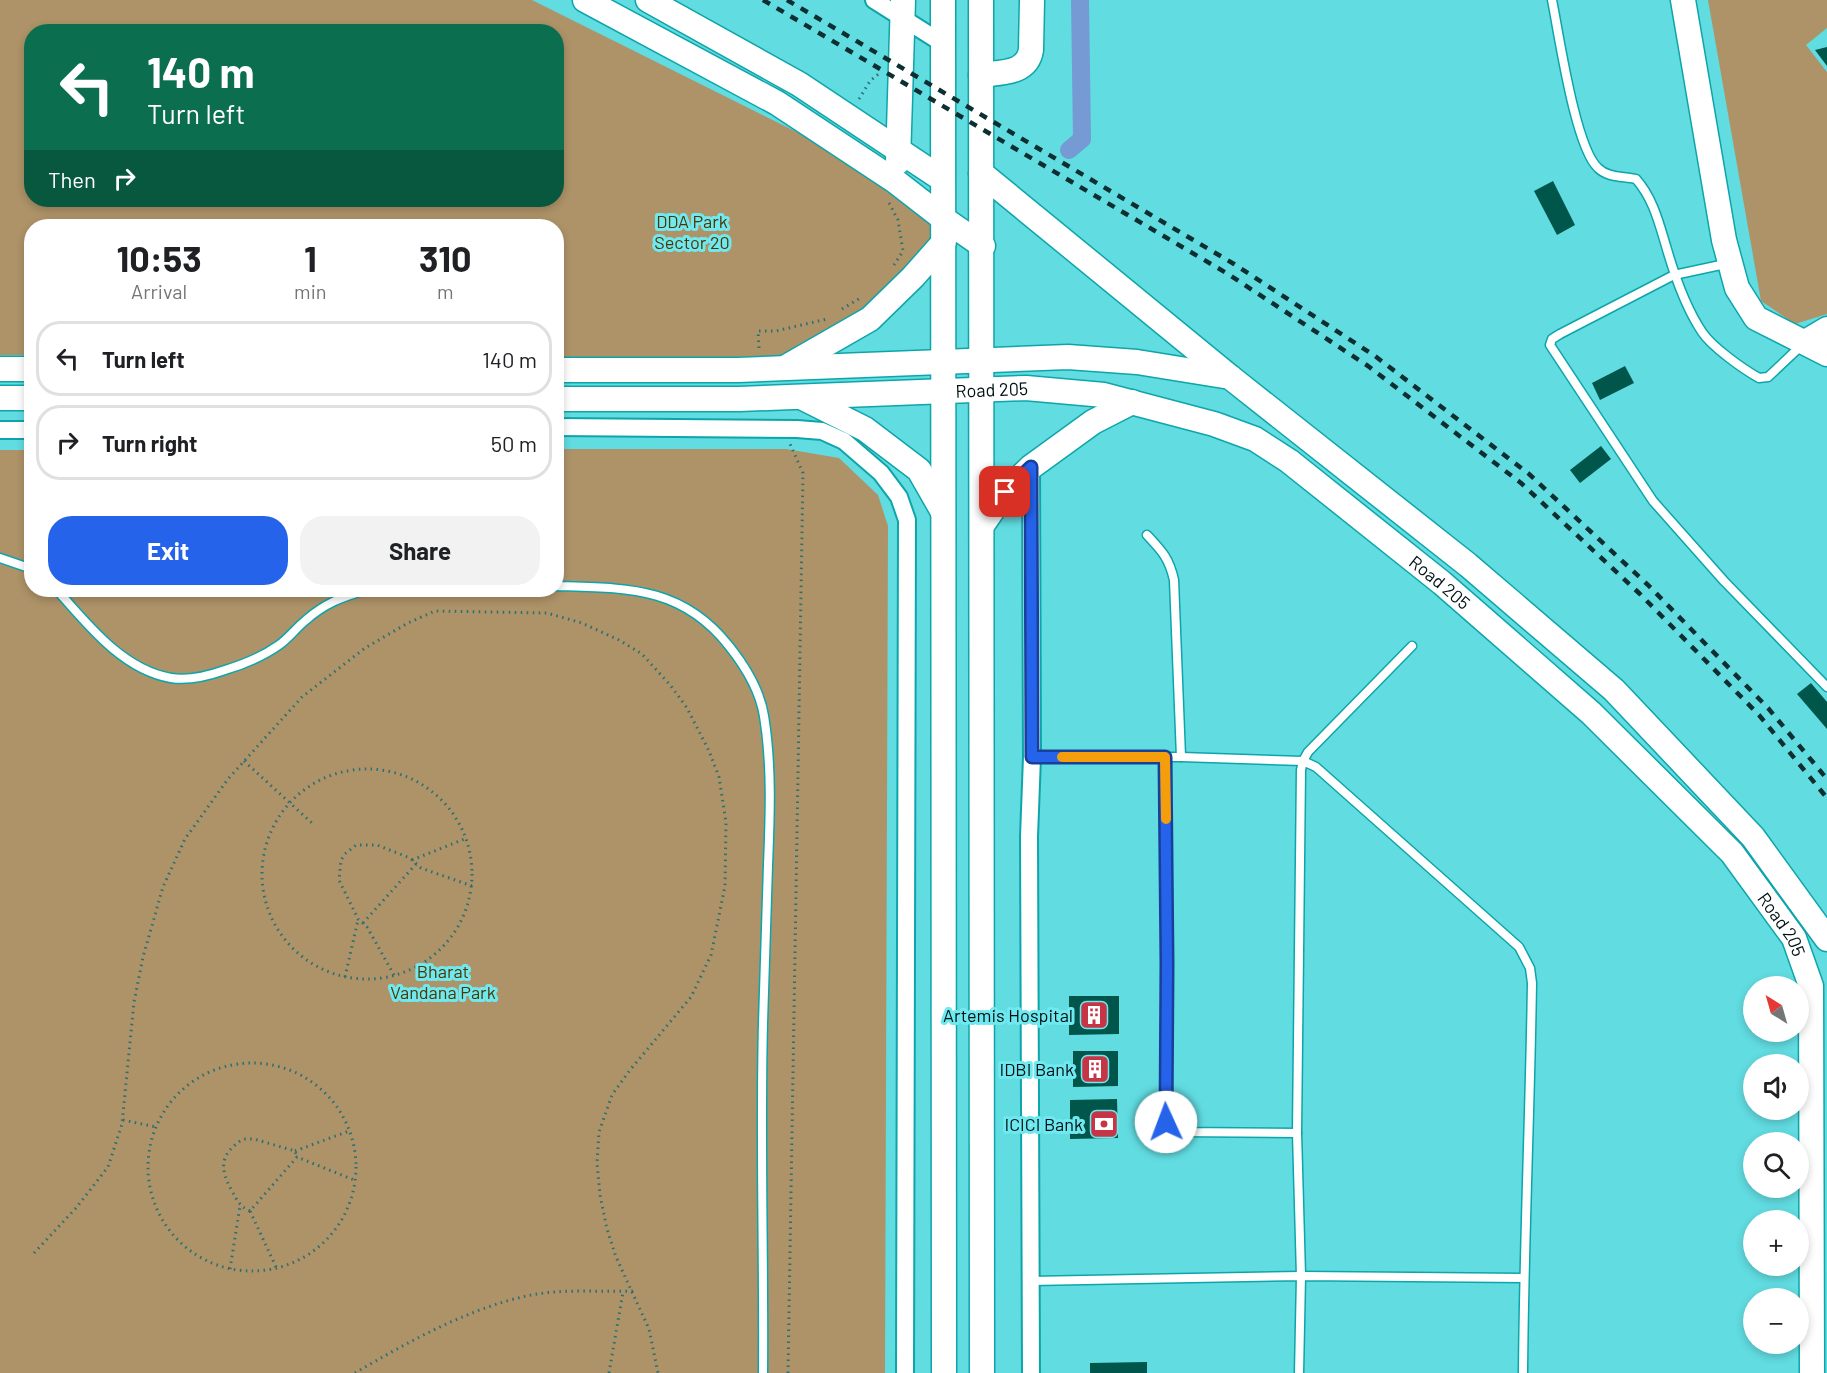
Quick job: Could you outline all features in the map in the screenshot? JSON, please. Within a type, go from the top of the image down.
[{"type":"main road","points":[[585,0],[777,103],[944,230],[983,246]]},
{"type":"main road","points":[[648,0],[799,84],[942,179]]},
{"type":"main road","points":[[943,0],[944,1373]]},
{"type":"main road","points":[[981,0],[983,246],[982,1373]]},
{"type":"main road","points":[[981,75],[1015,70],[1025,66],[1032,50],[1032,0]]},
{"type":"main road","points":[[1683,0],[1724,240],[1737,288],[1756,318],[1827,354]]},
{"type":"main road","points":[[891,190],[899,151],[903,9]]},
{"type":"main road","points":[[981,172],[1230,377]]},
{"type":"main road","points":[[772,369],[870,319],[913,277],[944,230]]},
{"type":"main road","points":[[1806,342],[1827,329]]},
{"type":"main road","name":"Road 205","points":[[564,370],[772,369],[1068,357],[1137,362],[1230,377],[1468,565],[1614,690],[1753,837],[1827,939]]},
{"type":"main road","points":[[0,369],[24,369]]},
{"type":"main road","name":"Road 205","points":[[564,399],[739,399],[1026,388],[1104,395],[1214,424],[1255,439],[1289,461],[1442,583],[1591,713],[1732,853],[1794,938],[1811,986],[1819,1111],[1812,1373]]},
{"type":"main road","points":[[799,396],[865,429],[919,470],[944,514]]},
{"type":"main road","points":[[0,398],[24,398]]},
{"type":"main road","points":[[983,524],[1005,492],[1031,467],[1094,422],[1132,402]]},
{"type":"street","points":[[874,0],[903,9],[942,44]]},
{"type":"street","points":[[564,427],[773,428],[822,431],[844,441],[881,473],[899,497],[907,520],[905,1373]]},
{"type":"street","points":[[0,430],[24,430]]},
{"type":"street","points":[[1031,467],[1032,757],[1029,837],[1031,1373]]},
{"type":"lane","points":[[1552,0],[1583,144],[1597,168],[1610,176],[1636,179],[1645,189],[1654,209],[1674,275],[1701,331],[1709,340],[1760,378],[1768,377],[1806,342]]},
{"type":"lane","points":[[1730,263],[1674,275],[1560,334],[1552,339],[1550,345],[1653,501],[1724,581],[1827,687]]},
{"type":"lane","points":[[1147,535],[1170,563],[1174,580],[1181,757]]},
{"type":"lane","points":[[0,558],[24,566]]},
{"type":"lane","points":[[564,586],[621,588],[650,593],[677,602],[716,630],[730,647],[759,695],[764,716],[770,769],[762,1053],[763,1373]]},
{"type":"lane","points":[[63,597],[119,654],[147,670],[171,678],[190,679],[215,674],[264,655],[326,604],[342,597]]},
{"type":"lane","points":[[1299,1373],[1301,1276],[1297,1133],[1301,770],[1308,752],[1412,646]]},
{"type":"lane","points":[[1032,757],[1181,757],[1303,761],[1316,767],[1519,947],[1530,968],[1532,983],[1523,1373]]},
{"type":"lane","points":[[1165,757],[1166,1122],[1170,1128],[1179,1132],[1297,1133]]},
{"type":"lane","points":[[1031,1281],[1301,1276],[1524,1278]]},
{"type":"path","points":[[848,117],[870,81],[902,57]]},
{"type":"path","points":[[891,190],[903,251],[892,268]]},
{"type":"path","points":[[772,369],[758,331],[776,331],[827,319],[863,296]]},
{"type":"path","points":[[773,428],[788,441],[802,473],[788,1373]]},
{"type":"path","points":[[34,1253],[76,1208],[108,1167],[122,1120],[134,1002],[143,957],[164,887],[185,839],[228,779],[302,697],[365,648],[408,623],[435,611],[547,613],[582,623],[619,639],[642,654],[671,686],[687,708],[709,751],[719,777],[726,822],[725,886],[711,955],[691,997],[612,1095],[599,1132],[597,1163],[600,1195],[607,1229],[616,1257],[649,1329],[658,1373]]},
{"type":"path","points":[[244,761],[313,824]]},
{"type":"path","points":[[359,769],[390,771],[409,777],[427,787],[443,800],[456,816],[467,837],[471,853],[472,886],[465,914],[456,932],[427,961],[394,975],[369,980],[345,977],[328,972],[309,962],[293,949],[280,933],[267,905],[262,874],[264,854],[270,833],[290,803],[310,786],[328,776],[359,769]]},
{"type":"path","points":[[412,860],[467,837]]},
{"type":"path","points":[[394,975],[367,927],[358,919],[339,880],[341,860],[346,853],[356,845],[377,845],[412,860],[421,868],[472,886]]},
{"type":"path","points":[[363,923],[416,864]]},
{"type":"path","points":[[345,977],[358,919]]},
{"type":"path","points":[[252,1063],[272,1065],[292,1071],[309,1080],[325,1093],[338,1109],[349,1131],[354,1147],[356,1167],[348,1207],[338,1225],[325,1241],[309,1254],[291,1263],[276,1268],[250,1271],[230,1269],[211,1263],[185,1246],[165,1224],[155,1206],[148,1167],[150,1146],[156,1127],[172,1102],[195,1081],[213,1071],[232,1065],[252,1063]]},
{"type":"path","points":[[122,1120],[156,1127]]},
{"type":"path","points":[[230,1269],[240,1206],[223,1171],[223,1162],[228,1151],[243,1139],[254,1139],[295,1151],[349,1131]]},
{"type":"path","points":[[295,1151],[297,1156],[354,1180]]},
{"type":"path","points":[[250,1211],[297,1156]]},
{"type":"path","points":[[240,1206],[250,1211],[276,1268]]},
{"type":"path","points":[[355,1373],[416,1338],[511,1300],[553,1292],[633,1291]]},
{"type":"path","points":[[609,1373],[623,1292]]},
{"type":"green space","name":"DDA Park Sector 20","points":[[0,0],[532,0],[895,181],[944,219],[913,277],[783,369],[564,365],[564,219],[24,219],[24,355],[0,355]]},
{"type":"green space","points":[[1708,0],[1827,0],[1827,28],[1806,45],[1827,72],[1827,314],[1795,324],[1761,301]]},
{"type":"green space","name":"Bharat Vandana Park","points":[[564,449],[786,449],[839,458],[878,495],[888,526],[885,1373],[0,1373],[0,450],[24,450],[24,597],[564,597]]},
{"type":"building","points":[[1827,47],[1827,66],[1815,50]]},
{"type":"building","points":[[1553,181],[1575,225],[1557,235],[1534,191]]},
{"type":"building","points":[[1625,366],[1634,383],[1600,400],[1592,383]]},
{"type":"building","points":[[1601,446],[1611,459],[1580,483],[1570,470]]},
{"type":"building","points":[[1811,683],[1827,702],[1827,729],[1797,694]]},
{"type":"building","name":"Artemis Hospital","points":[[1069,996],[1119,996],[1119,1034],[1069,1035]]},
{"type":"building","name":"IDBI Bank","points":[[1073,1051],[1118,1051],[1118,1086],[1073,1087]]},
{"type":"building","points":[[1117,1099],[1118,1138],[1070,1139],[1070,1100]]},
{"type":"building","points":[[1147,1362],[1147,1373],[1090,1373],[1090,1363]]},
{"type":"waterway","points":[[1069,150],[1082,139],[1080,0]]},
{"type":"railway","points":[[763,0],[1228,274],[1368,366],[1521,483],[1640,594],[1759,715],[1827,798]]},
{"type":"railway","points":[[787,0],[1234,264],[1375,356],[1529,474],[1648,585],[1768,708],[1827,779]]},
{"type":"slow traffic","points":[[1062,757],[1165,757],[1166,819]]},
{"type":"place","name":"Artemis Hospital","points":[[1094,1015]]},
{"type":"place","name":"IDBI Bank","points":[[1095,1069]]},
{"type":"place","name":"ICICI Bank","points":[[1104,1124]]},
{"type":"route","points":[[1005,492],[1031,467],[1032,757],[1165,757],[1166,1122]]}]
